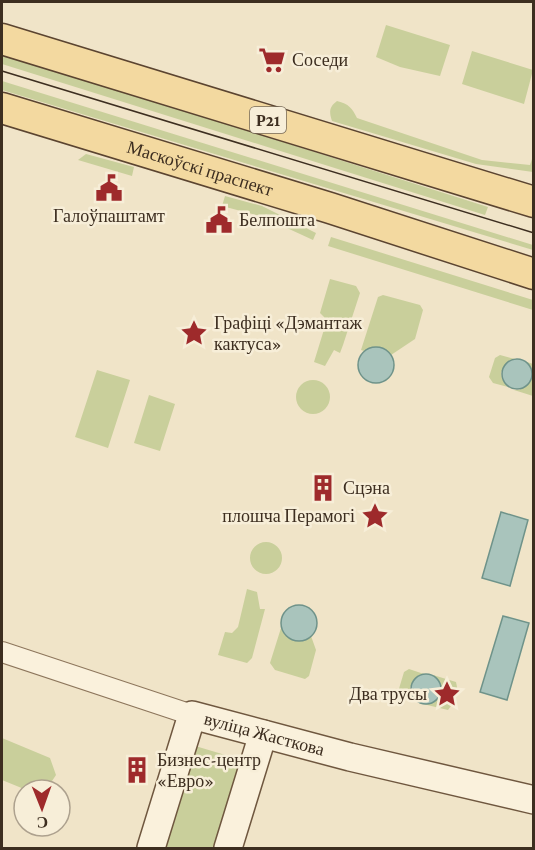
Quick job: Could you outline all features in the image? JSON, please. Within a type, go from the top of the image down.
[{"type":"main road","name":"Р21","points":[[2,39],[534,202]]},
{"type":"main road","name":"Маскоўскі праспект","points":[[2,108],[330,208],[534,274]]},
{"type":"street","name":"вуліца Жасткова","points":[[2,652],[192,715],[350,758],[534,800]]},
{"type":"street","points":[[152,849],[192,715]]},
{"type":"street","points":[[228,849],[263,734]]},
{"type":"green space","points":[[386,25],[450,45],[440,76],[400,67],[376,57]]},
{"type":"green space","points":[[472,51],[533,70],[524,104],[462,84]]},
{"type":"green space","points":[[2,53],[488,207],[485,215],[2,64]]},
{"type":"green space","points":[[2,81],[533,245],[533,250],[2,90]]},
{"type":"green space","points":[[337,101],[350,107],[357,118],[482,160],[530,165],[533,156],[533,172],[476,164],[332,121],[330,110]]},
{"type":"green space","points":[[86,154],[134,167],[132,176],[78,160]]},
{"type":"green space","points":[[225,196],[262,206],[316,233],[313,240],[263,217],[222,206]]},
{"type":"green space","points":[[331,237],[533,300],[533,310],[328,246]]},
{"type":"green space","points":[[330,279],[356,286],[360,293],[340,353],[334,350],[325,366],[314,362],[326,323],[320,313]]},
{"type":"green space","points":[[383,295],[420,305],[423,310],[415,339],[391,355],[378,348],[361,350],[378,297]]},
{"type":"green space","points":[[500,355],[515,359],[510,361],[501,372],[502,379],[508,387],[493,383],[489,377],[495,358]]},
{"type":"green space","points":[[524,361],[533,364],[533,396],[514,390],[520,390],[528,364]]},
{"type":"green space","points":[[97,370],[130,380],[108,448],[75,437]]},
{"type":"green space","points":[[313,380],[325,385],[330,397],[325,409],[313,414],[301,409],[296,397],[301,385]]},
{"type":"green space","points":[[149,395],[175,404],[160,451],[134,443]]},
{"type":"green space","points":[[266,542],[277,547],[282,558],[277,569],[266,574],[255,569],[250,558],[255,547]]},
{"type":"green space","points":[[247,589],[257,592],[260,609],[265,609],[252,658],[247,663],[218,655],[225,632],[232,633],[238,627]]},
{"type":"green space","points":[[281,628],[286,636],[307,639],[311,636],[316,650],[309,676],[305,679],[275,670],[270,663]]},
{"type":"green space","points":[[409,669],[424,674],[419,675],[410,687],[417,702],[401,697],[398,692],[404,672]]},
{"type":"green space","points":[[433,675],[456,682],[458,692],[453,692],[451,700],[454,702],[448,710],[423,704],[428,704],[441,686]]},
{"type":"green space","points":[[2,738],[50,758],[56,775],[54,778],[12,778],[12,784],[2,780]]},
{"type":"green space","points":[[192,745],[242,760],[215,848],[160,848]]},
{"type":"water","points":[[376,347],[389,352],[394,365],[389,378],[376,383],[363,378],[358,365],[363,352]]},
{"type":"water","points":[[517,359],[528,363],[532,374],[528,385],[517,389],[506,385],[502,374],[506,363]]},
{"type":"water","points":[[501,512],[528,520],[510,586],[482,578]]},
{"type":"water","points":[[299,605],[312,610],[317,623],[312,636],[299,641],[286,636],[281,623],[286,610]]},
{"type":"water","points":[[503,616],[529,623],[507,700],[480,692]]},
{"type":"water","points":[[426,674],[437,678],[441,689],[437,700],[426,704],[415,700],[411,689],[415,678]]},
{"type":"tram line","points":[[2,71],[534,233]]},
{"type":"place","name":"Соседи","points":[[272,60]]},
{"type":"place","name":"Галоўпаштамт","points":[[109,188]]},
{"type":"place","name":"Белпошта","points":[[219,220]]},
{"type":"place","name":"Графіці «Дэмантаж кактуса»","points":[[194,333]]},
{"type":"place","name":"Сцэна","points":[[323,488]]},
{"type":"place","name":"плошча Перамогі","points":[[375,516]]},
{"type":"place","name":"Два трусы","points":[[447,694]]},
{"type":"place","name":"Бизнес-центр «Евро»","points":[[137,770]]}]
